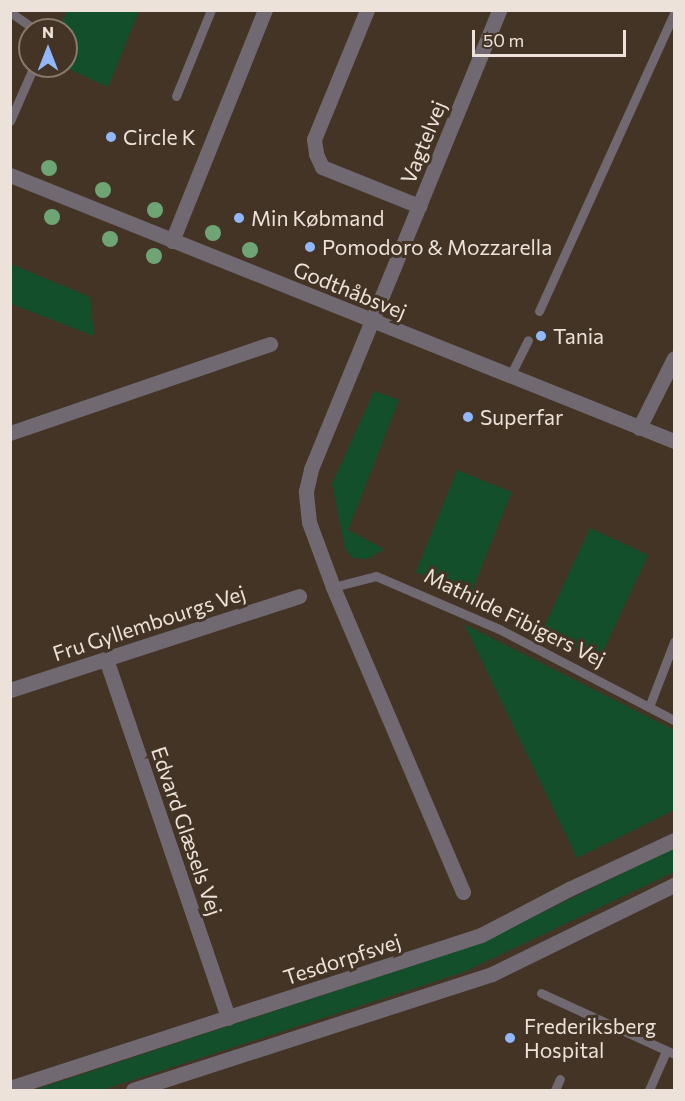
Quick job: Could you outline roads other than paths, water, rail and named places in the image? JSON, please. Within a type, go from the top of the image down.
[{"type":"street","points":[[172,241],[265,10]]},
{"type":"street","points":[[367,10],[314,139],[316,154],[322,167],[419,206]]},
{"type":"street","name":"Vagtelvej","points":[[372,322],[499,10]]},
{"type":"street","name":"Godthåbsvej","points":[[10,175],[372,322],[675,441]]},
{"type":"street","points":[[372,322],[306,491],[309,522],[333,587],[463,892]]},
{"type":"street","points":[[10,433],[270,344]]},
{"type":"street","points":[[639,428],[675,358]]},
{"type":"street","name":"Fru Gyllembourgs Vej","points":[[10,690],[300,596]]},
{"type":"street","name":"Edvard Glæsels Vej","points":[[106,659],[228,1018]]},
{"type":"street","name":"Tesdorpfsvej","points":[[10,1088],[481,935],[569,889],[675,840]]},
{"type":"street","points":[[133,1090],[492,974],[675,885]]},
{"type":"lane","points":[[176,96],[211,10]]},
{"type":"lane","points":[[539,311],[675,14]]},
{"type":"lane","points":[[10,121],[29,78]]},
{"type":"lane","points":[[510,376],[528,340]]},
{"type":"lane","name":"Mathilde Fibigers Vej","points":[[333,587],[376,576],[499,629],[675,720]]},
{"type":"lane","points":[[649,707],[675,642]]},
{"type":"lane","points":[[541,993],[670,1052],[649,1090]]},
{"type":"lane","points":[[555,1090],[560,1079]]},
{"type":"place","name":"Circle K","points":[[111,137]]},
{"type":"place","name":"Min Købmand","points":[[239,218]]},
{"type":"place","name":"Pomodoro & Mozzarella","points":[[310,247]]},
{"type":"place","name":"Tania","points":[[541,336]]},
{"type":"place","name":"Superfar","points":[[468,417]]},
{"type":"place","name":"Frederiksberg Hospital","points":[[510,1038]]}]
